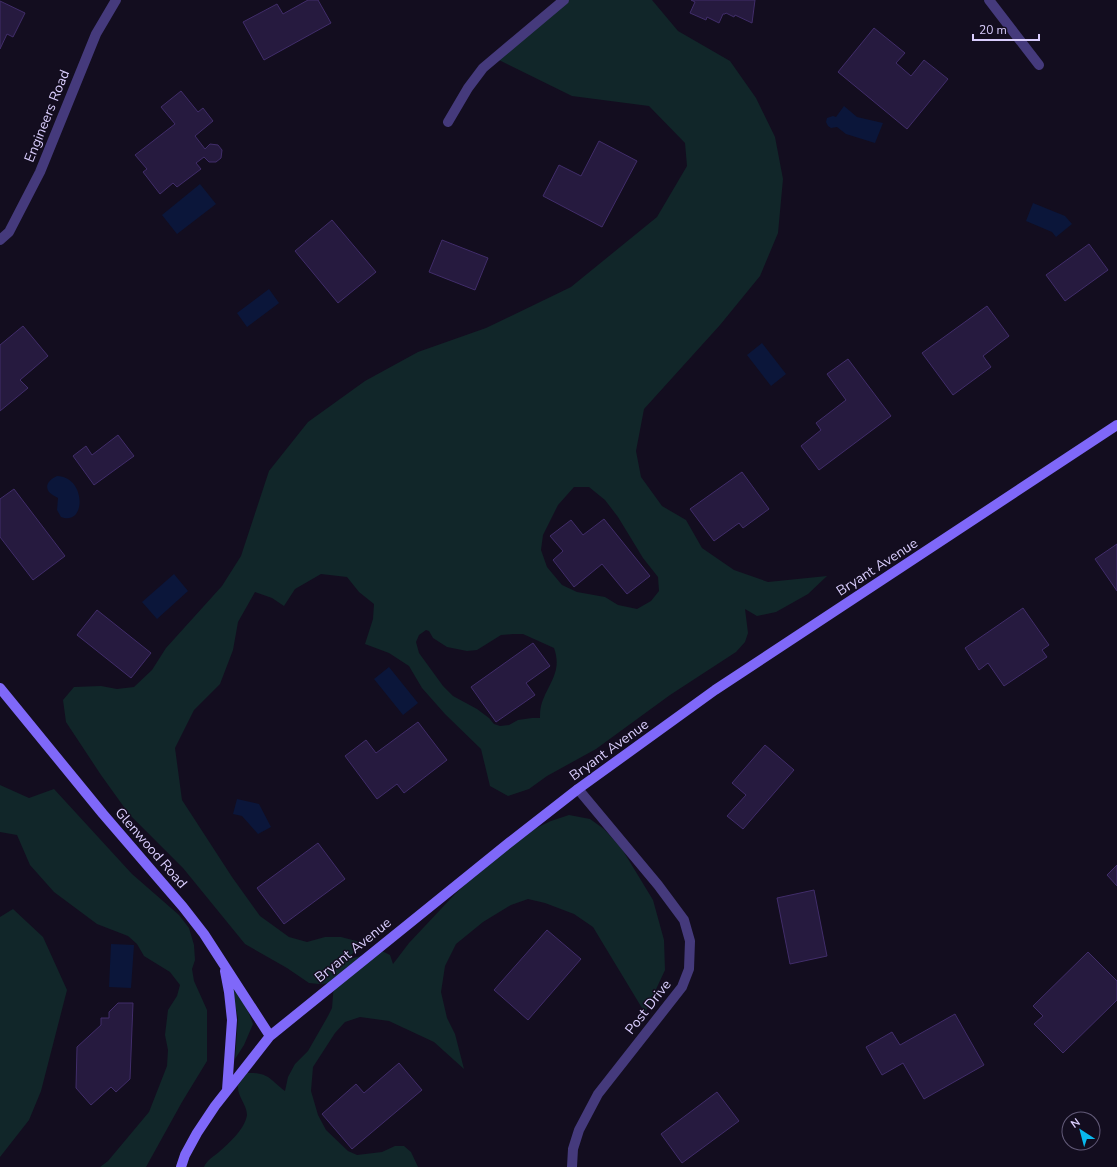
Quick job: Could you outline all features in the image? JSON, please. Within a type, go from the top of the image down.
[{"type":"main road","name":"Bryant Avenue","points":[[180,1167],[197,1133],[227,1090],[270,1036],[510,842],[578,789],[715,690],[1117,425]]},
{"type":"main road","name":"Glenwood Road","points":[[0,688],[204,934],[270,1036]]},
{"type":"main road","points":[[223,963],[229,992],[232,1020],[227,1090]]},
{"type":"street","name":"Engineers Road","points":[[0,240],[8,232],[40,172],[96,34],[116,0]]},
{"type":"street","points":[[448,122],[468,88],[483,68],[564,0]]},
{"type":"street","points":[[989,0],[1039,65]]},
{"type":"street","name":"Post Drive","points":[[572,1167],[573,1149],[579,1130],[598,1094],[682,987],[689,969],[690,941],[684,920],[658,885],[578,789]]},
{"type":"green space","points":[[564,0],[652,0],[678,31],[730,61],[756,98],[775,137],[783,179],[778,233],[760,276],[720,325],[644,409],[636,451],[641,477],[662,506],[686,520],[702,548],[734,570],[768,582],[827,576],[808,594],[776,612],[757,616],[745,609],[748,633],[745,642],[736,652],[670,695],[596,749],[547,776],[529,789],[508,796],[490,786],[481,749],[445,714],[422,688],[409,666],[389,653],[365,644],[373,619],[374,604],[359,592],[347,577],[321,574],[295,589],[284,606],[272,598],[255,592],[238,622],[233,650],[220,684],[194,710],[175,748],[182,800],[232,877],[260,916],[289,937],[307,942],[325,937],[341,937],[360,942],[349,959],[382,951],[390,955],[393,964],[409,943],[455,894],[484,867],[532,830],[551,821],[569,815],[590,819],[604,829],[622,849],[653,900],[664,940],[665,970],[645,1013],[593,927],[574,914],[545,903],[528,899],[511,905],[483,922],[456,944],[445,966],[441,992],[447,1018],[455,1034],[464,1069],[434,1042],[389,1021],[360,1017],[345,1022],[335,1033],[313,1067],[311,1091],[318,1115],[326,1130],[348,1151],[357,1155],[382,1152],[395,1146],[404,1146],[411,1152],[418,1167],[204,1167],[208,1160],[236,1135],[246,1120],[247,1111],[239,1093],[238,1085],[247,1073],[265,1075],[285,1091],[288,1077],[295,1064],[308,1051],[332,1008],[334,983],[309,983],[287,968],[245,944],[183,868],[129,814],[66,722],[63,700],[74,687],[101,686],[117,689],[134,687],[152,670],[166,648],[222,586],[241,556],[269,471],[308,422],[365,381],[418,352],[486,328],[571,287],[657,217],[687,166],[685,143],[649,106],[572,96],[495,58]],"holes":[[[574,487],[589,487],[605,500],[618,517],[643,558],[658,577],[659,591],[651,601],[637,609],[618,605],[605,597],[577,592],[562,585],[547,567],[541,550],[543,535],[558,505]],[[426,630],[429,631],[433,638],[447,647],[467,651],[477,650],[501,635],[513,634],[523,634],[554,648],[557,665],[541,706],[540,718],[518,720],[509,725],[500,726],[494,724],[477,709],[453,696],[443,686],[419,653],[416,642],[419,635]]]},
{"type":"green space","points":[[0,785],[29,798],[54,789],[132,874],[179,915],[189,928],[194,945],[195,960],[192,969],[194,981],[207,1010],[207,1061],[182,1102],[146,1167],[100,1167],[108,1161],[149,1112],[167,1066],[168,1050],[165,1035],[168,1010],[177,996],[180,985],[170,972],[144,956],[137,944],[128,936],[97,924],[54,892],[30,865],[17,835],[0,832]]},
{"type":"green space","points":[[13,909],[43,937],[67,990],[41,1091],[29,1120],[0,1157],[0,917]]},
{"type":"green space","points":[[227,976],[247,1008],[253,1024],[244,1045],[235,1059],[238,1018]]},
{"type":"water","points":[[844,106],[857,117],[883,123],[875,143],[846,134],[837,127],[831,128],[828,126],[826,122],[827,118],[833,116],[836,117]]},
{"type":"water","points":[[200,184],[216,204],[177,234],[162,215]]},
{"type":"water","points":[[1033,203],[1065,216],[1072,224],[1056,237],[1052,232],[1026,221]]},
{"type":"water","points":[[269,289],[279,303],[247,327],[237,313]]},
{"type":"water","points":[[762,343],[786,374],[771,386],[747,355]]},
{"type":"water","points":[[57,476],[67,478],[74,484],[78,492],[80,501],[79,509],[75,515],[69,518],[61,517],[57,510],[58,498],[49,492],[47,487],[48,482]]},
{"type":"water","points":[[174,574],[188,591],[157,619],[142,602]]},
{"type":"water","points":[[389,667],[418,703],[403,715],[374,679]]},
{"type":"water","points":[[237,799],[259,804],[271,827],[258,834],[242,816],[233,814]]},
{"type":"water","points":[[111,944],[134,945],[131,988],[109,987]]},
{"type":"building","points":[[308,0],[318,0],[331,23],[264,60],[243,22],[277,4],[283,14]]},
{"type":"building","points":[[691,0],[755,0],[752,23],[735,15],[734,17],[726,13],[723,14],[719,23],[707,17],[706,20],[690,13],[695,2]]},
{"type":"building","points":[[0,1],[25,13],[13,37],[7,34],[0,49]]},
{"type":"building","points":[[874,28],[905,53],[896,63],[911,76],[924,60],[948,79],[907,129],[838,72]]},
{"type":"building","points":[[181,91],[198,112],[203,108],[213,121],[195,136],[205,149],[210,144],[218,145],[222,150],[221,158],[216,162],[209,162],[204,157],[196,163],[201,169],[177,187],[173,183],[160,194],[143,172],[147,169],[135,155],[175,124],[161,107]]},
{"type":"building","points":[[599,141],[637,161],[602,227],[543,196],[559,165],[581,176]]},
{"type":"building","points":[[332,220],[376,272],[338,303],[295,251]]},
{"type":"building","points":[[442,240],[488,258],[475,290],[429,272]]},
{"type":"building","points":[[1089,244],[1108,270],[1065,301],[1046,275]]},
{"type":"building","points":[[987,306],[1009,336],[983,356],[991,367],[953,395],[922,353]]},
{"type":"building","points":[[23,326],[48,356],[20,380],[28,388],[0,411],[0,345]]},
{"type":"building","points":[[848,359],[891,416],[819,470],[801,446],[821,430],[816,423],[846,400],[827,374]]},
{"type":"building","points":[[118,435],[134,456],[94,485],[73,456],[86,446],[92,455]]},
{"type":"building","points":[[742,472],[769,509],[743,528],[739,523],[714,541],[690,509]]},
{"type":"building","points":[[14,489],[65,556],[33,580],[0,537],[0,499]]},
{"type":"building","points":[[604,519],[650,576],[627,594],[602,564],[574,587],[553,560],[563,551],[550,536],[571,520],[583,535]]},
{"type":"building","points":[[1117,544],[1117,591],[1095,559]]},
{"type":"building","points":[[1023,608],[1049,645],[1042,650],[1047,657],[1004,686],[988,663],[979,670],[965,648]]},
{"type":"building","points":[[97,610],[151,653],[131,678],[77,635]]},
{"type":"building","points":[[533,643],[550,666],[526,683],[535,695],[496,722],[471,687]]},
{"type":"building","points":[[418,722],[447,760],[404,793],[397,784],[377,799],[345,756],[366,740],[376,753]]},
{"type":"building","points":[[765,745],[794,770],[743,829],[727,816],[746,795],[732,783]]},
{"type":"building","points":[[318,843],[345,879],[284,924],[257,888]]},
{"type":"building","points":[[1117,865],[1117,886],[1107,875]]},
{"type":"building","points":[[814,890],[827,956],[790,964],[777,898]]},
{"type":"building","points":[[547,930],[581,959],[528,1020],[494,990]]},
{"type":"building","points":[[1088,952],[1117,981],[1117,1000],[1063,1053],[1034,1024],[1043,1016],[1033,1006]]},
{"type":"building","points":[[118,1003],[133,1003],[130,1079],[116,1092],[111,1087],[91,1105],[76,1088],[77,1047],[101,1025],[101,1018],[109,1018],[109,1012]]},
{"type":"building","points":[[955,1014],[984,1065],[924,1099],[903,1063],[882,1075],[866,1047],[892,1032],[900,1045]]},
{"type":"building","points":[[399,1063],[422,1090],[352,1149],[322,1114],[356,1084],[364,1093]]},
{"type":"building","points":[[717,1092],[739,1121],[682,1163],[661,1134]]}]
